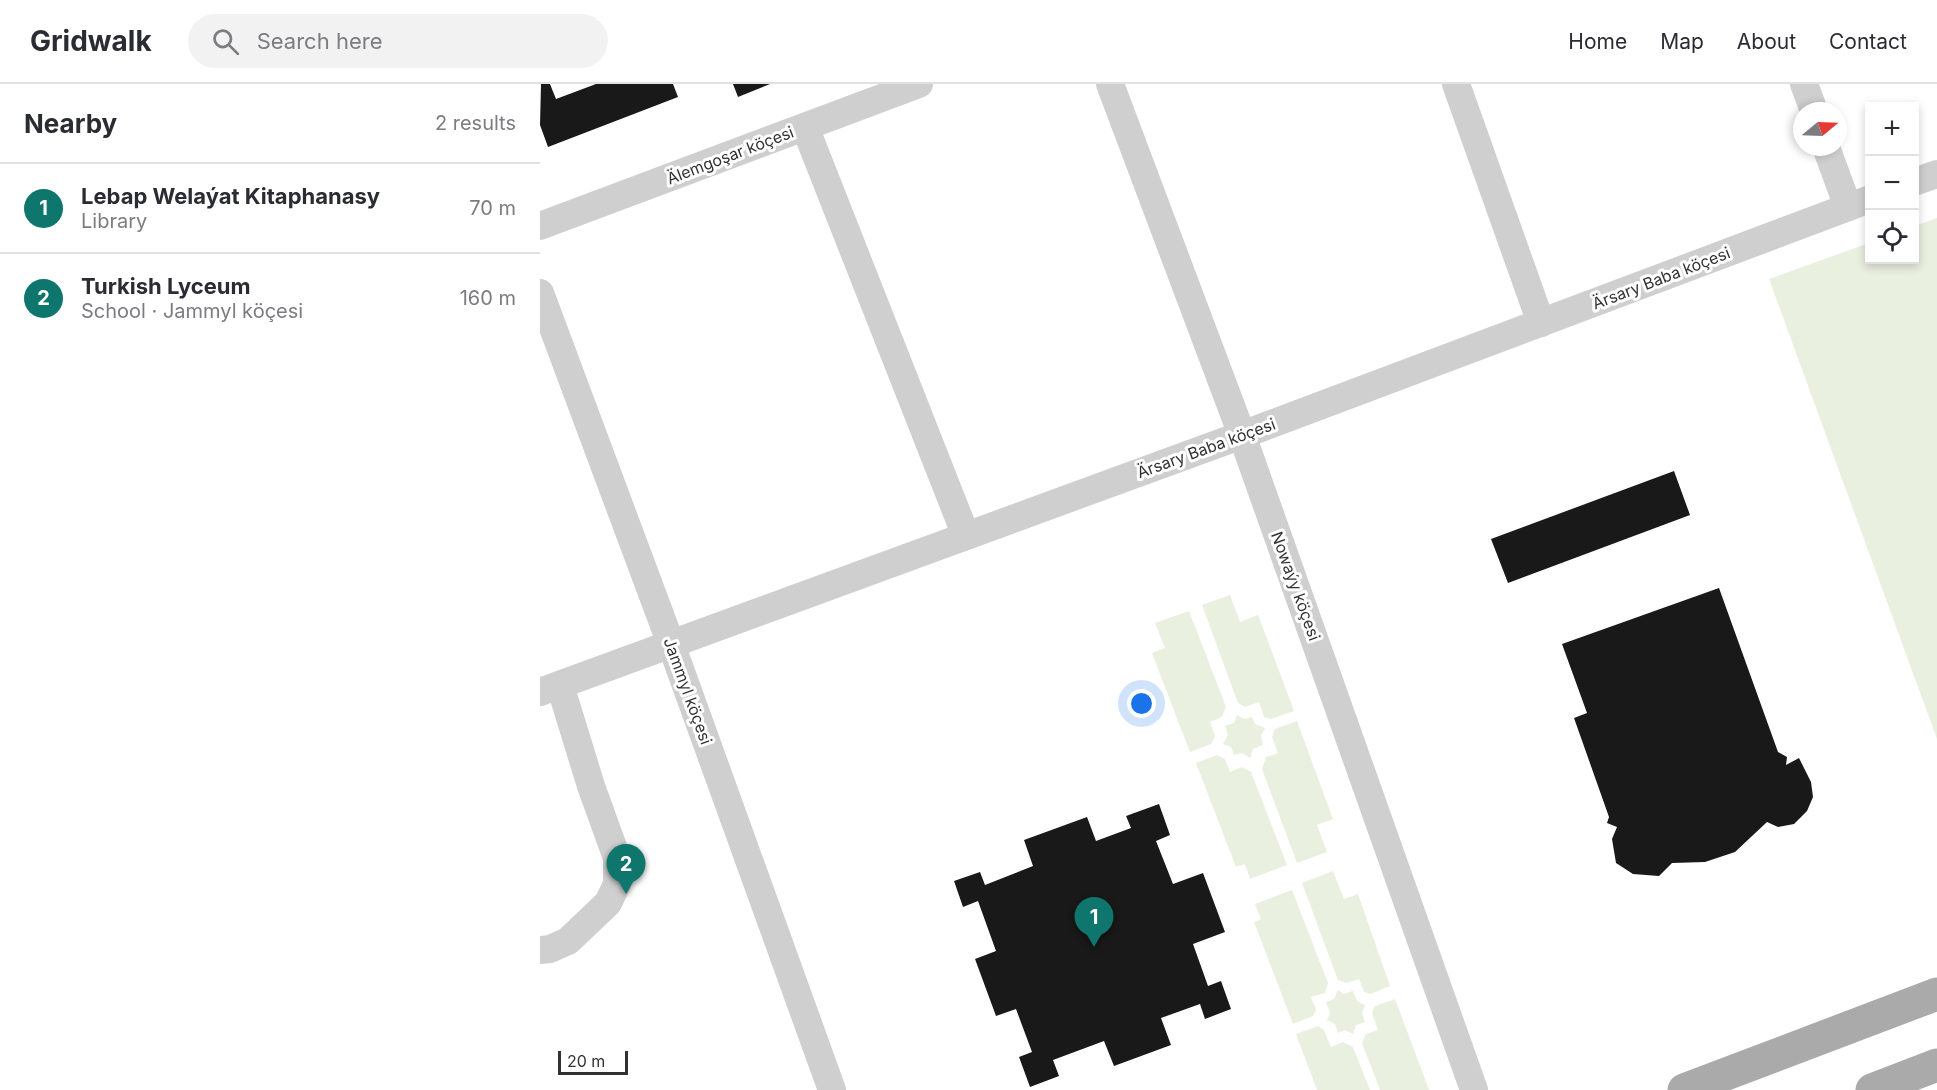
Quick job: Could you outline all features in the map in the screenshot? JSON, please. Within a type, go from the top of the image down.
[{"type":"main road","points":[[1684,1090],[1937,994]]},
{"type":"main road","points":[[1872,1090],[1937,1065]]},
{"type":"street","name":"Älemgoşar köçesi","points":[[540,226],[919,84]]},
{"type":"street","name":"Nowaýy köçesi","points":[[1110,84],[1242,435],[1474,1090]]},
{"type":"street","points":[[1456,84],[1541,323]]},
{"type":"street","points":[[1804,84],[1811,102]]},
{"type":"street","points":[[805,127],[966,536]]},
{"type":"street","points":[[1831,156],[1859,203]]},
{"type":"street","points":[[1919,180],[1937,174]]},
{"type":"street","name":"Ärsary Baba köçesi","points":[[550,688],[1242,435],[1859,203]]},
{"type":"street","name":"Jammyl köçesi","points":[[540,293],[671,644],[832,1090]]},
{"type":"street","points":[[540,950],[568,941],[608,903],[617,884],[617,858],[591,786],[550,688]]},
{"type":"green space","points":[[1937,218],[1937,739],[1769,279],[1865,244],[1865,264],[1919,264],[1919,225]]},
{"type":"green space","points":[[1230,595],[1240,622],[1258,615],[1294,711],[1271,719],[1264,717],[1259,702],[1245,707],[1238,703],[1202,605]]},
{"type":"green space","points":[[1189,611],[1226,707],[1222,717],[1210,722],[1215,736],[1211,744],[1190,752],[1152,653],[1165,648],[1155,623]]},
{"type":"green space","points":[[1237,715],[1244,719],[1252,717],[1255,724],[1265,728],[1261,736],[1263,745],[1253,749],[1250,758],[1242,753],[1234,755],[1231,747],[1223,744],[1228,735],[1225,726],[1234,723]]},
{"type":"green space","points":[[1297,721],[1333,819],[1317,825],[1327,852],[1297,863],[1262,769],[1266,757],[1278,753],[1272,737],[1275,729]]},
{"type":"green space","points":[[1217,755],[1225,759],[1230,772],[1242,767],[1251,772],[1287,865],[1250,879],[1245,864],[1236,867],[1196,763]]},
{"type":"green space","points":[[1333,871],[1344,899],[1358,894],[1390,986],[1371,994],[1364,992],[1359,979],[1347,983],[1338,980],[1302,883]]},
{"type":"green space","points":[[1292,890],[1328,983],[1325,993],[1311,997],[1316,1010],[1313,1016],[1293,1024],[1254,922],[1261,919],[1255,904]]},
{"type":"green space","points":[[1338,990],[1343,994],[1353,991],[1357,1001],[1365,1005],[1362,1013],[1365,1022],[1356,1025],[1353,1034],[1345,1030],[1338,1033],[1335,1024],[1327,1020],[1330,1013],[1326,1002],[1334,999]]},
{"type":"green space","points":[[1395,999],[1429,1090],[1380,1090],[1362,1043],[1366,1034],[1378,1030],[1372,1013],[1375,1006]]},
{"type":"green space","points":[[1318,1026],[1324,1030],[1331,1047],[1343,1042],[1353,1047],[1370,1090],[1317,1090],[1296,1034]]},
{"type":"building","points":[[541,84],[550,84],[556,99],[596,84],[673,84],[678,97],[548,147],[540,125]]},
{"type":"building","points":[[733,84],[770,84],[738,97]]},
{"type":"building","points":[[1674,471],[1690,515],[1508,583],[1491,539]]},
{"type":"building","points":[[1719,588],[1778,752],[1787,757],[1786,765],[1799,758],[1811,782],[1813,797],[1807,811],[1794,824],[1778,827],[1767,822],[1735,852],[1705,862],[1672,863],[1659,876],[1633,874],[1616,863],[1612,839],[1617,827],[1607,823],[1609,817],[1574,718],[1587,713],[1562,644]]},
{"type":"building","points":[[1159,804],[1170,835],[1156,841],[1173,884],[1203,873],[1225,932],[1193,944],[1208,986],[1221,981],[1231,1009],[1205,1019],[1200,1004],[1161,1018],[1171,1045],[1114,1066],[1104,1041],[1053,1060],[1059,1076],[1030,1087],[1019,1057],[1032,1052],[1016,1009],[996,1016],[975,959],[996,951],[978,901],[963,907],[954,881],[980,872],[985,885],[1033,866],[1024,840],[1087,817],[1096,841],[1131,828],[1126,816]]},
{"type":"place","name":"Turkish Lyceum","points":[[626,894]]},
{"type":"place","name":"Lebap Welaýat Kitaphanasy","points":[[1094,947]]}]
